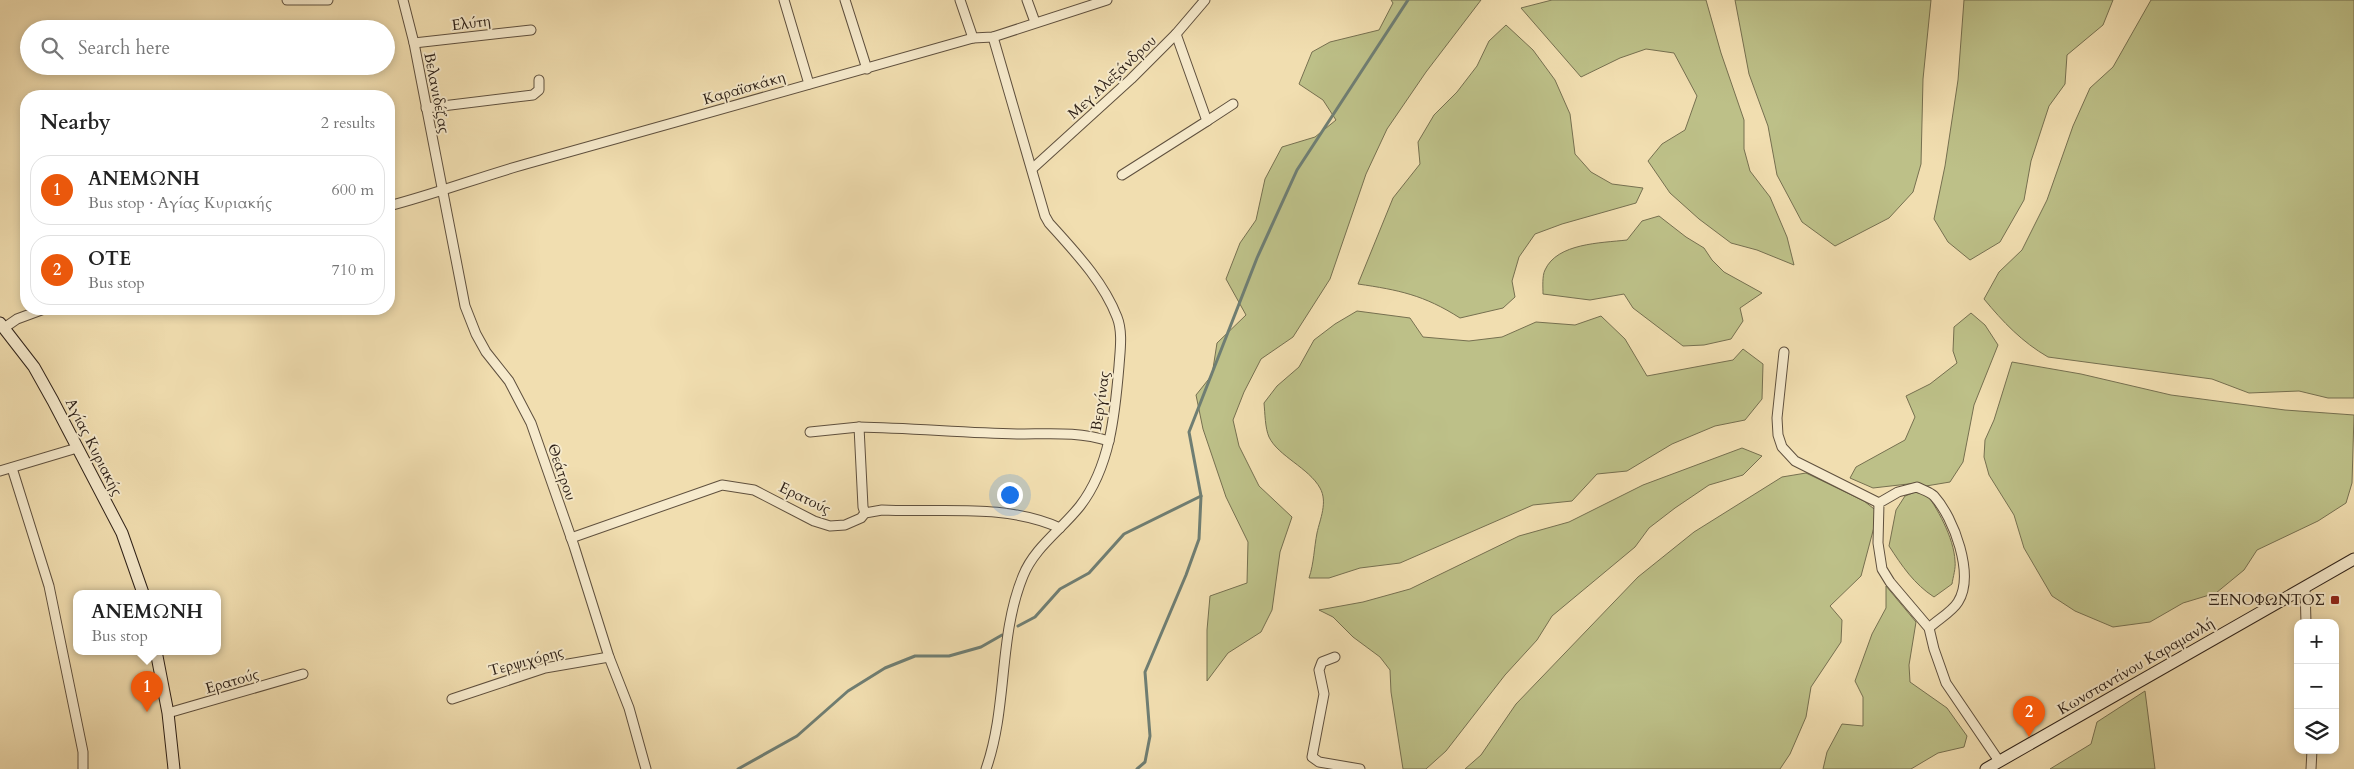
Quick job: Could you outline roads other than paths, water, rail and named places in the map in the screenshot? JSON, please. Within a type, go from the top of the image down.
[{"type":"main road","name":"Αγίας Κυριακής","points":[[2,325],[43,382],[122,533],[142,590]]},
{"type":"main road","name":"Κωνσταντίνου Καραμανλή","points":[[1986,769],[2354,559]]},
{"type":"main road","points":[[157,655],[168,713],[174,769]]},
{"type":"street","points":[[287,0],[328,0]]},
{"type":"street","name":"Βελανιδέζας","points":[[403,0],[414,43],[442,192]]},
{"type":"street","points":[[784,0],[809,84]]},
{"type":"street","points":[[845,0],[867,68]]},
{"type":"street","points":[[960,0],[973,38]]},
{"type":"street","points":[[1027,0],[1035,22]]},
{"type":"street","name":"Καραϊσκάκη","points":[[395,204],[442,192],[519,166],[973,38],[993,37],[1095,1],[1107,0]]},
{"type":"street","name":"Μεγ.Αλεξάνδρου","points":[[1032,169],[1176,34],[1205,0]]},
{"type":"street","name":"Ελύτη","points":[[414,43],[531,30]]},
{"type":"street","points":[[1176,34],[1208,121]]},
{"type":"street","name":"Βεργίνας","points":[[986,769],[997,728],[1012,611],[1022,576],[1030,562],[1080,506],[1094,482],[1109,442],[1120,356],[1118,319],[1108,297],[1087,268],[1049,223],[993,37]]},
{"type":"street","points":[[426,108],[533,94],[539,90],[539,80]]},
{"type":"street","points":[[1122,175],[1233,104]]},
{"type":"street","name":"Θεάτρου","points":[[442,192],[465,306],[476,334],[516,393],[530,423],[571,538],[609,657],[629,708],[646,769]]},
{"type":"street","points":[[2,325],[26,315]]},
{"type":"street","points":[[1784,352],[1777,418],[1778,435],[1782,447],[1795,461],[1879,503]]},
{"type":"street","points":[[810,432],[891,426],[1018,434],[1063,433],[1088,435],[1109,442]]},
{"type":"street","points":[[859,427],[863,508],[865,513]]},
{"type":"street","points":[[0,471],[77,448]]},
{"type":"street","points":[[12,468],[49,586],[79,732],[83,769]]},
{"type":"street","name":"Ερατούς","points":[[571,538],[722,486],[754,490],[814,522],[830,526],[845,525],[861,518],[865,513],[882,510],[1006,513],[1044,521],[1060,528]]},
{"type":"street","points":[[1879,503],[1898,492],[1917,487],[1926,491],[1934,496],[1960,546],[1966,580],[1958,602],[1929,628]]},
{"type":"street","points":[[1879,503],[1878,543],[1882,569],[1890,582],[1929,628],[1946,683],[2000,761]]},
{"type":"street","points":[[2306,587],[2306,619]]},
{"type":"street","name":"Τερψιχόρης","points":[[452,699],[545,668],[609,657]]},
{"type":"street","points":[[1335,657],[1322,662],[1319,670],[1324,694],[1312,757],[1319,762],[1360,769]]},
{"type":"street","name":"Ερατούς","points":[[168,713],[303,674]]},
{"type":"street","points":[[2311,769],[2312,754]]},
{"type":"waterway","points":[[1137,769],[1145,762],[1150,736],[1145,672],[1199,539],[1201,496],[1189,432],[1257,258],[1297,170],[1408,0]]},
{"type":"waterway","points":[[1018,626],[1035,617],[1060,589],[1089,573],[1124,534],[1201,496]]},
{"type":"waterway","points":[[738,769],[797,736],[848,691],[885,668],[915,656],[949,656],[981,647],[1002,635]]},
{"type":"place","name":"ΞΕΝΟΦΩΝΤΟΣ","points":[[2335,600]]},
{"type":"place","name":"ΑΝΕΜΩΝΗ","points":[[147,712]]},
{"type":"place","name":"ΟΤΕ","points":[[2029,737]]}]
